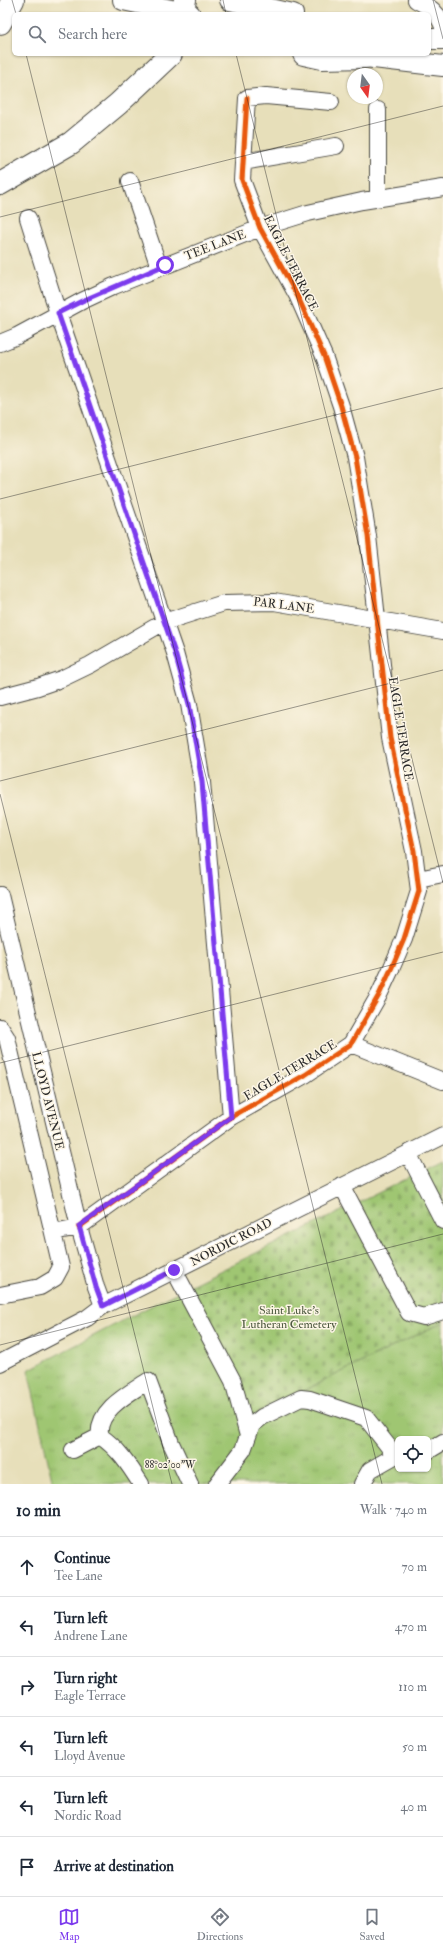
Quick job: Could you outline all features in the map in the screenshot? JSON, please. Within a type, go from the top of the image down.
[{"type":"highway","points":[[0,184],[71,143],[118,104],[169,56]]},
{"type":"highway","points":[[313,56],[322,58],[358,56]]},
{"type":"main road","points":[[123,0],[185,10]]},
{"type":"main road","points":[[230,0],[284,12]]},
{"type":"main road","points":[[431,39],[443,39]]},
{"type":"main road","points":[[358,56],[443,66]]},
{"type":"street","points":[[416,0],[431,7],[439,16],[443,27]]},
{"type":"street","name":"EAGLE TERRACE","points":[[79,1226],[231,1117],[305,1075],[350,1044],[379,995],[404,939],[419,891],[414,851],[390,738],[363,499],[355,457],[341,406],[324,356],[308,318],[260,228],[242,180],[247,98],[266,96],[331,102]]},
{"type":"street","points":[[378,110],[378,198]]},
{"type":"street","points":[[243,162],[336,146]]},
{"type":"street","points":[[130,181],[159,267]]},
{"type":"street","name":"TEE LANE","points":[[0,343],[17,336],[82,301],[159,267],[260,228],[308,213],[378,198],[443,188]]},
{"type":"street","points":[[28,218],[58,313],[164,622],[189,704],[202,782],[231,1117]]},
{"type":"street","name":"PAR LANE","points":[[0,696],[38,687],[62,679],[90,665],[164,622],[224,603],[250,601],[288,604],[443,631]]},
{"type":"street","points":[[418,879],[443,874]]},
{"type":"street","name":"LLOYD AVENUE","points":[[0,895],[79,1226],[96,1287],[103,1306]]},
{"type":"street","points":[[0,1027],[7,1038],[61,1267],[55,1278],[40,1286],[0,1296]]},
{"type":"street","points":[[350,1044],[443,1081]]},
{"type":"street","name":"NORDIC ROAD","points":[[0,1363],[87,1318],[103,1306],[443,1136]]},
{"type":"street","points":[[408,1153],[443,1221]]},
{"type":"street","points":[[342,1186],[409,1313],[424,1317],[443,1311]]},
{"type":"street","points":[[53,1232],[79,1226]]},
{"type":"street","points":[[174,1270],[234,1381],[248,1436]]},
{"type":"street","points":[[141,1484],[126,1461],[110,1443],[100,1436],[99,1428],[110,1408],[148,1381],[171,1443],[190,1484]]},
{"type":"street","points":[[217,1484],[243,1450],[252,1425],[262,1417],[301,1398],[310,1399],[366,1418],[392,1451],[395,1452]]},
{"type":"street","points":[[73,1450],[100,1436]]},
{"type":"street","points":[[431,1449],[443,1442]]},
{"type":"street","points":[[362,1484],[370,1470],[395,1455]]},
{"type":"green space","name":"Saint Luke's Lutheran Cemetery","points":[[443,1161],[443,1322],[252,1416],[189,1286]]},
{"type":"green space","points":[[189,1286],[252,1416],[443,1322],[443,1484],[53,1484],[28,1370]]},
{"type":"cycle path","points":[[79,1227],[231,1117],[305,1075],[351,1044],[379,995],[392,967],[404,939],[419,891],[414,851],[390,738],[368,536],[355,457],[341,406],[324,356],[298,297],[260,228],[242,180],[247,98]]},
{"type":"route","points":[[165,265],[114,286],[58,313],[110,460],[175,653],[189,704],[202,782],[231,1117],[79,1226],[96,1287],[103,1306],[174,1270]]}]
